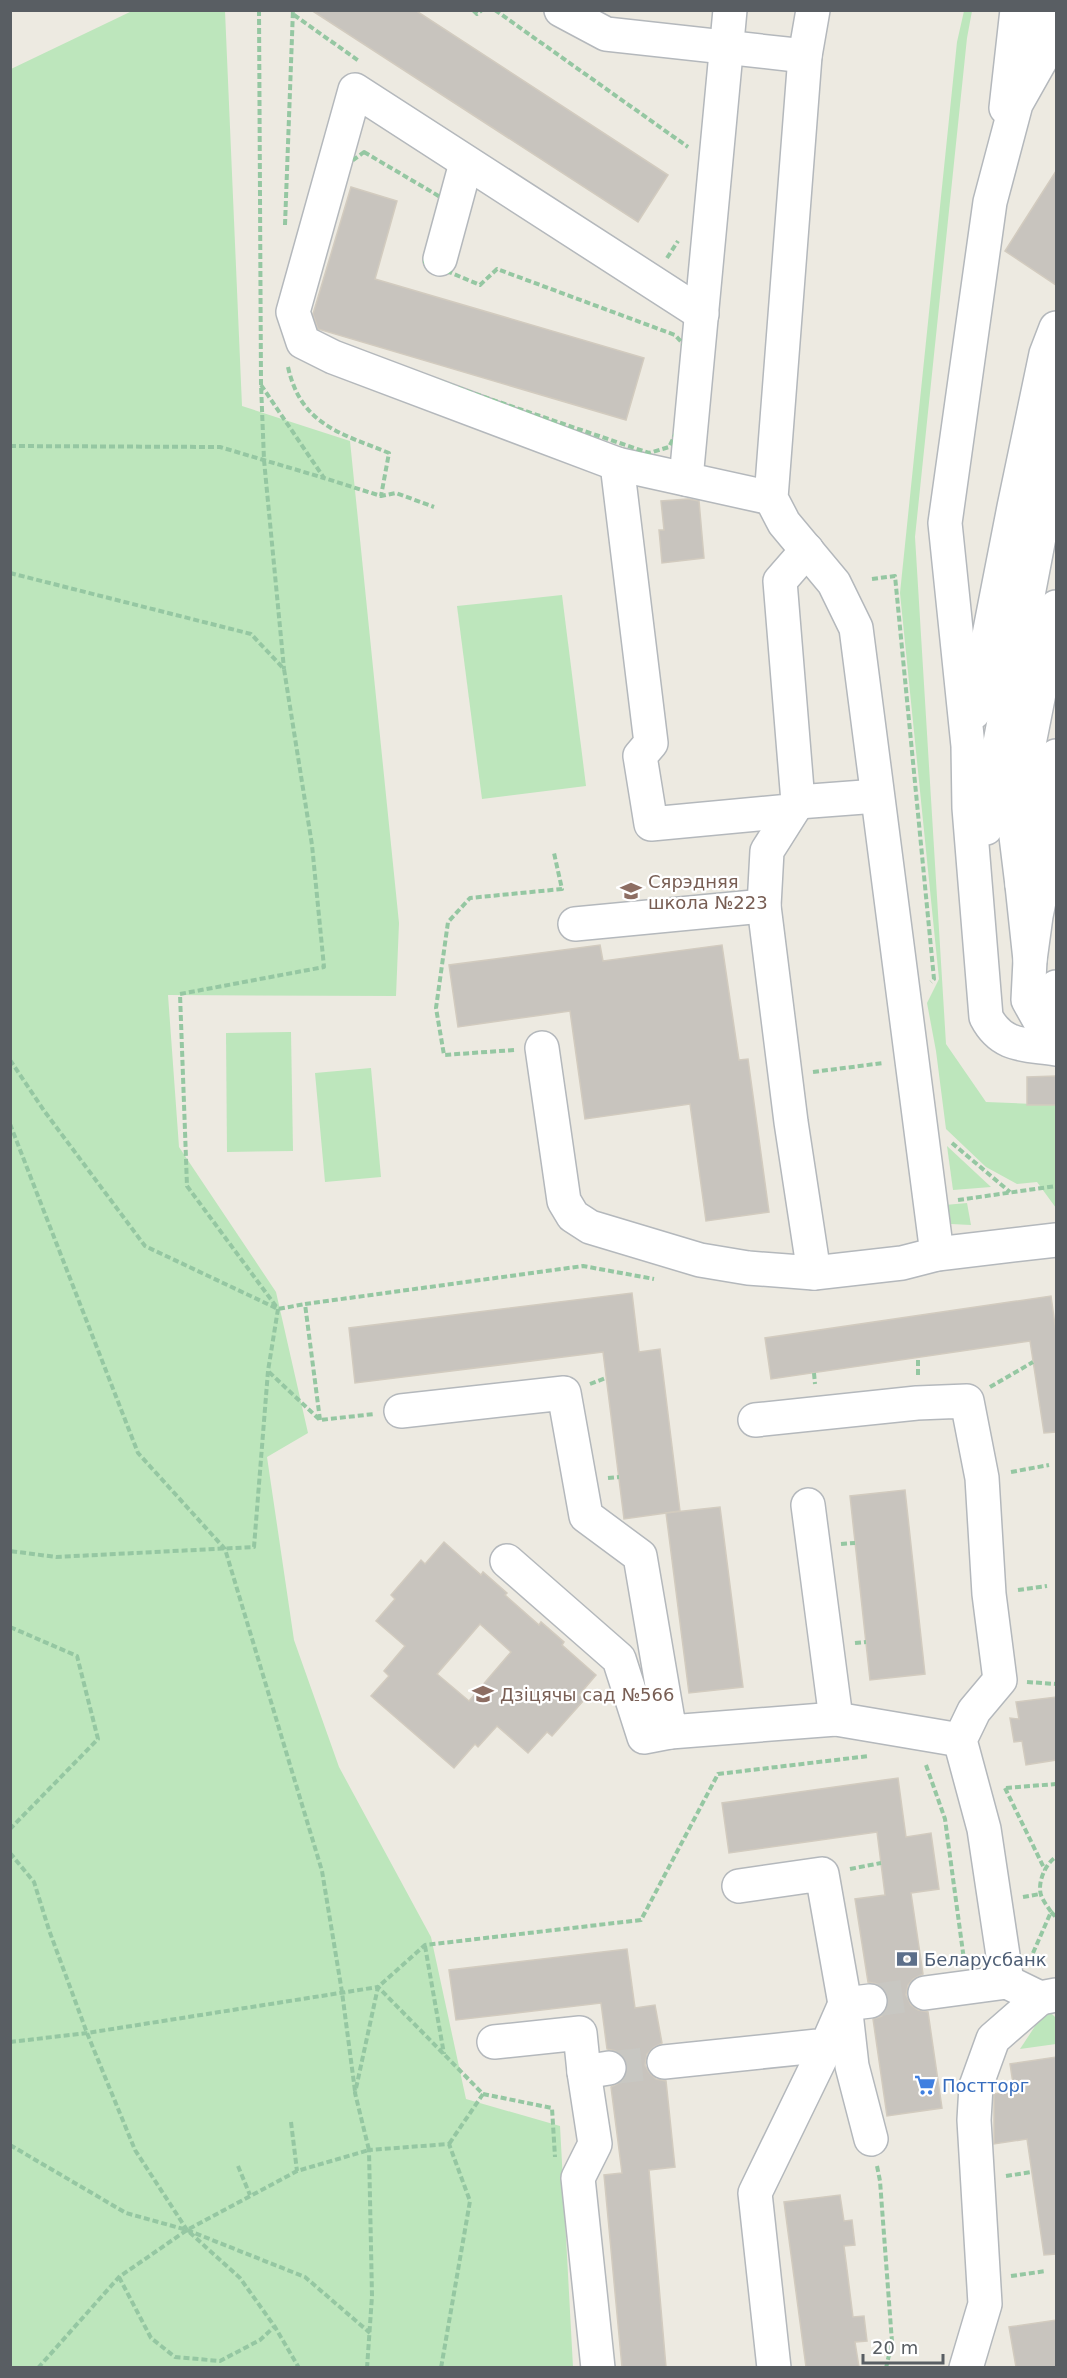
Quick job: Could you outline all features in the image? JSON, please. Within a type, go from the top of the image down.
[{"type":"lane","points":[[561,10],[606,34],[806,56]]},
{"type":"lane","points":[[686,479],[730,10]]},
{"type":"lane","points":[[813,10],[806,56],[771,498],[784,523],[834,584],[856,628],[937,1254]]},
{"type":"lane","points":[[1000,164],[1017,10]]},
{"type":"lane","points":[[1046,10],[1039,21],[990,202],[945,523],[968,746],[969,808],[986,1017],[993,1030],[1005,1039],[1018,1044],[1049,1032]]},
{"type":"lane","points":[[1016,105],[1056,33]]},
{"type":"lane","points":[[702,314],[355,90],[293,312],[303,342],[333,357],[617,464],[771,498]]},
{"type":"lane","points":[[440,259],[466,163]]},
{"type":"lane","points":[[968,746],[1016,496],[1046,354],[1056,328]]},
{"type":"lane","points":[[969,808],[1001,662],[1056,383]]},
{"type":"lane","points":[[1049,1032],[1012,1025],[998,1002],[987,892],[986,816],[1056,448]]},
{"type":"lane","points":[[617,464],[651,743],[640,756],[651,824],[877,796]]},
{"type":"lane","points":[[807,550],[780,581],[794,806],[767,851],[764,906],[791,1122],[813,1273]]},
{"type":"lane","points":[[1049,1032],[1028,1000],[1030,960],[1014,820],[1056,607]]},
{"type":"lane","points":[[1022,885],[1027,839],[1056,699]]},
{"type":"lane","points":[[1030,960],[1046,910],[1038,850],[1056,756]]},
{"type":"lane","points":[[1049,1032],[1037,1004],[1056,819]]},
{"type":"lane","points":[[575,924],[764,906]]},
{"type":"lane","points":[[1049,1032],[1056,987]]},
{"type":"lane","points":[[542,1048],[564,1201],[573,1216],[590,1227],[700,1260],[748,1268],[813,1273],[902,1263],[937,1254],[1056,1240]]},
{"type":"lane","points":[[401,1411],[564,1393],[586,1516],[640,1556],[670,1732]]},
{"type":"lane","points":[[755,1420],[916,1403],[967,1401],[982,1478],[989,1594],[1000,1680],[974,1711],[960,1740],[984,1829],[1007,1982]]},
{"type":"lane","points":[[808,1505],[837,1719]]},
{"type":"lane","points":[[507,1561],[619,1659],[644,1737],[670,1732],[837,1719],[960,1740]]},
{"type":"lane","points":[[739,1886],[822,1874],[857,2003],[852,2066],[871,2139]]},
{"type":"lane","points":[[925,1993],[1007,1982],[1048,1996]]},
{"type":"lane","points":[[966,2367],[985,2304],[974,2120],[976,2086],[993,2039],[1048,1996]]},
{"type":"lane","points":[[774,2367],[755,2193],[827,2045],[857,2003]]},
{"type":"lane","points":[[494,2042],[580,2033],[597,2070],[595,2144],[578,2178],[598,2367]]},
{"type":"lane","points":[[664,2062],[827,2045]]},
{"type":"path","points":[[10,1551],[56,1557],[254,1547],[268,1371],[278,1309],[187,1186],[180,994],[324,967],[312,845],[284,669],[264,460],[261,384],[259,10]]},
{"type":"path","points":[[473,10],[477,14],[482,10]]},
{"type":"path","points":[[495,10],[690,148]]},
{"type":"path","points":[[364,152],[442,198],[425,262],[480,285],[497,269],[675,335],[686,347],[676,433],[669,447],[649,453],[337,347],[303,331],[335,199],[344,167],[364,152]]},
{"type":"path","points":[[261,384],[324,478]]},
{"type":"path","points":[[10,446],[220,447],[381,496],[396,493],[434,507]]},
{"type":"path","points":[[10,573],[251,634],[284,669]]},
{"type":"path","points":[[542,1048],[444,1055],[436,1008],[448,922],[470,898],[562,889],[554,853]]},
{"type":"path","points":[[10,1060],[45,1112],[145,1246],[278,1309],[583,1266],[664,1281]]},
{"type":"path","points":[[786,1076],[889,1062]]},
{"type":"path","points":[[10,1124],[138,1453],[225,1549],[322,1871],[342,1992],[355,2093],[369,2150],[372,2296],[367,2367]]},
{"type":"path","points":[[947,1139],[1010,1193]]},
{"type":"path","points":[[930,1203],[1056,1186]]},
{"type":"path","points":[[305,1304],[320,1420]]},
{"type":"path","points":[[967,1401],[1033,1362]]},
{"type":"path","points":[[268,1371],[320,1420],[401,1411]]},
{"type":"path","points":[[982,1478],[1049,1465]]},
{"type":"path","points":[[10,1627],[77,1656],[98,1739],[10,1829]]},
{"type":"path","points":[[970,1776],[1006,1788],[1056,1784]]},
{"type":"path","points":[[1006,1788],[1045,1871]]},
{"type":"path","points":[[10,1853],[34,1882],[87,2033],[135,2150],[187,2230],[240,2278],[275,2327],[299,2367]]},
{"type":"path","points":[[1051,1912],[1056,1917]]},
{"type":"path","points":[[10,2042],[87,2033],[378,1987],[424,1945],[444,2055]]},
{"type":"path","points":[[378,1987],[483,2094],[450,2144]]},
{"type":"path","points":[[355,2093],[378,1987]]},
{"type":"path","points":[[291,2122],[297,2171]]},
{"type":"path","points":[[871,2139],[880,2181],[892,2342],[886,2367]]},
{"type":"path","points":[[38,2367],[119,2277],[187,2230],[250,2195],[297,2171],[369,2150],[450,2144]]},
{"type":"path","points":[[441,2367],[470,2201],[450,2144]]},
{"type":"path","points":[[10,2145],[126,2213],[187,2230],[305,2277],[370,2333]]},
{"type":"path","points":[[238,2166],[250,2195]]},
{"type":"path","points":[[119,2277],[151,2338],[175,2357],[220,2361],[260,2340],[275,2327]]},
{"type":"green space","points":[[132,11],[225,11],[242,406],[350,441],[399,923],[396,996],[168,995],[179,1147],[276,1292],[308,1433],[267,1457],[294,1640],[339,1767],[431,1937],[466,2099],[560,2126],[573,2367],[11,2368],[11,69]]},
{"type":"green space","points":[[964,11],[972,11],[967,38],[915,537],[946,1044],[986,1102],[1056,1105],[1056,1208],[1037,1182],[1017,1184],[986,1167],[946,1129],[927,1003],[939,979],[900,593],[957,42]]},
{"type":"green space","points":[[562,595],[586,786],[482,799],[457,606]]},
{"type":"green space","points":[[291,1032],[293,1151],[227,1152],[226,1033]]},
{"type":"green space","points":[[371,1068],[381,1177],[325,1182],[315,1073]]},
{"type":"green space","points":[[947,1146],[991,1187],[953,1190]]},
{"type":"green space","points":[[967,1203],[971,1225],[951,1224],[947,1218],[945,1205]]},
{"type":"green space","points":[[1043,2014],[1052,2014],[1056,2018],[1056,2044],[1020,2049]]},
{"type":"building","points":[[311,10],[415,10],[668,175],[638,222]]},
{"type":"building","points":[[1056,171],[1056,285],[1005,251]]},
{"type":"building","points":[[351,187],[397,201],[375,279],[644,358],[626,420],[318,329],[313,314]]},
{"type":"building","points":[[688,499],[699,501],[704,558],[662,563],[659,530],[664,530],[661,501]]},
{"type":"building","points":[[600,945],[603,961],[722,945],[739,1060],[748,1059],[769,1212],[706,1221],[690,1104],[585,1119],[570,1011],[458,1027],[449,965]]},
{"type":"building","points":[[1056,1076],[1056,1105],[1027,1105],[1027,1077]]},
{"type":"building","points":[[632,1293],[639,1352],[660,1349],[680,1511],[624,1519],[603,1352],[355,1383],[349,1328]]},
{"type":"building","points":[[1051,1296],[1056,1332],[1056,1432],[1044,1433],[1030,1341],[771,1379],[765,1338]]},
{"type":"building","points":[[905,1490],[925,1674],[870,1680],[850,1496]]},
{"type":"building","points":[[720,1507],[743,1687],[689,1693],[666,1513]]},
{"type":"building","points":[[444,1542],[481,1575],[483,1572],[539,1625],[541,1622],[564,1642],[562,1645],[596,1675],[579,1695],[584,1700],[552,1736],[547,1732],[528,1753],[497,1726],[478,1747],[475,1744],[454,1768],[371,1696],[389,1676],[384,1671],[405,1646],[376,1621],[395,1599],[391,1595],[421,1560],[425,1564]],"holes":[[[480,1624],[511,1652],[469,1701],[437,1674]]]},
{"type":"building","points":[[1056,1697],[1056,1760],[1026,1765],[1022,1741],[1014,1742],[1010,1718],[1019,1719],[1016,1702]]},
{"type":"building","points":[[898,1778],[906,1837],[931,1833],[939,1889],[911,1893],[923,1974],[913,1979],[908,1985],[906,1995],[911,2005],[918,2010],[928,2012],[942,2108],[887,2116],[873,2019],[882,2016],[887,2009],[888,1998],[885,1989],[878,1984],[868,1982],[855,1899],[885,1895],[877,1832],[729,1853],[722,1803]]},
{"type":"building","points":[[627,1949],[635,2008],[655,2005],[662,2043],[647,2054],[645,2065],[656,2079],[666,2081],[675,2167],[649,2170],[666,2367],[622,2367],[604,2175],[622,2173],[611,2087],[621,2082],[627,2074],[628,2066],[623,2056],[607,2049],[601,2003],[456,2020],[449,1970]]},
{"type":"building","points":[[1056,2057],[1056,2254],[1044,2255],[1027,2139],[994,2144],[994,2094],[1014,2090],[1010,2064]]},
{"type":"building","points":[[840,2195],[844,2221],[852,2220],[855,2245],[844,2246],[853,2317],[864,2316],[867,2341],[855,2342],[859,2367],[806,2367],[784,2202]]},
{"type":"building","points":[[1056,2320],[1056,2367],[1016,2367],[1009,2327]]},
{"type":"tunnel","points":[[870,2001],[925,1993]]},
{"type":"tunnel","points":[[609,2068],[664,2062]]},
{"type":"place","name":"Сярэдняя школа №223","points":[[631,891]]},
{"type":"place","name":"Дзіцячы сад №566","points":[[483,1694]]},
{"type":"place","name":"Беларусбанк","points":[[907,1959]]},
{"type":"place","name":"Постторг","points":[[925,2085]]}]
